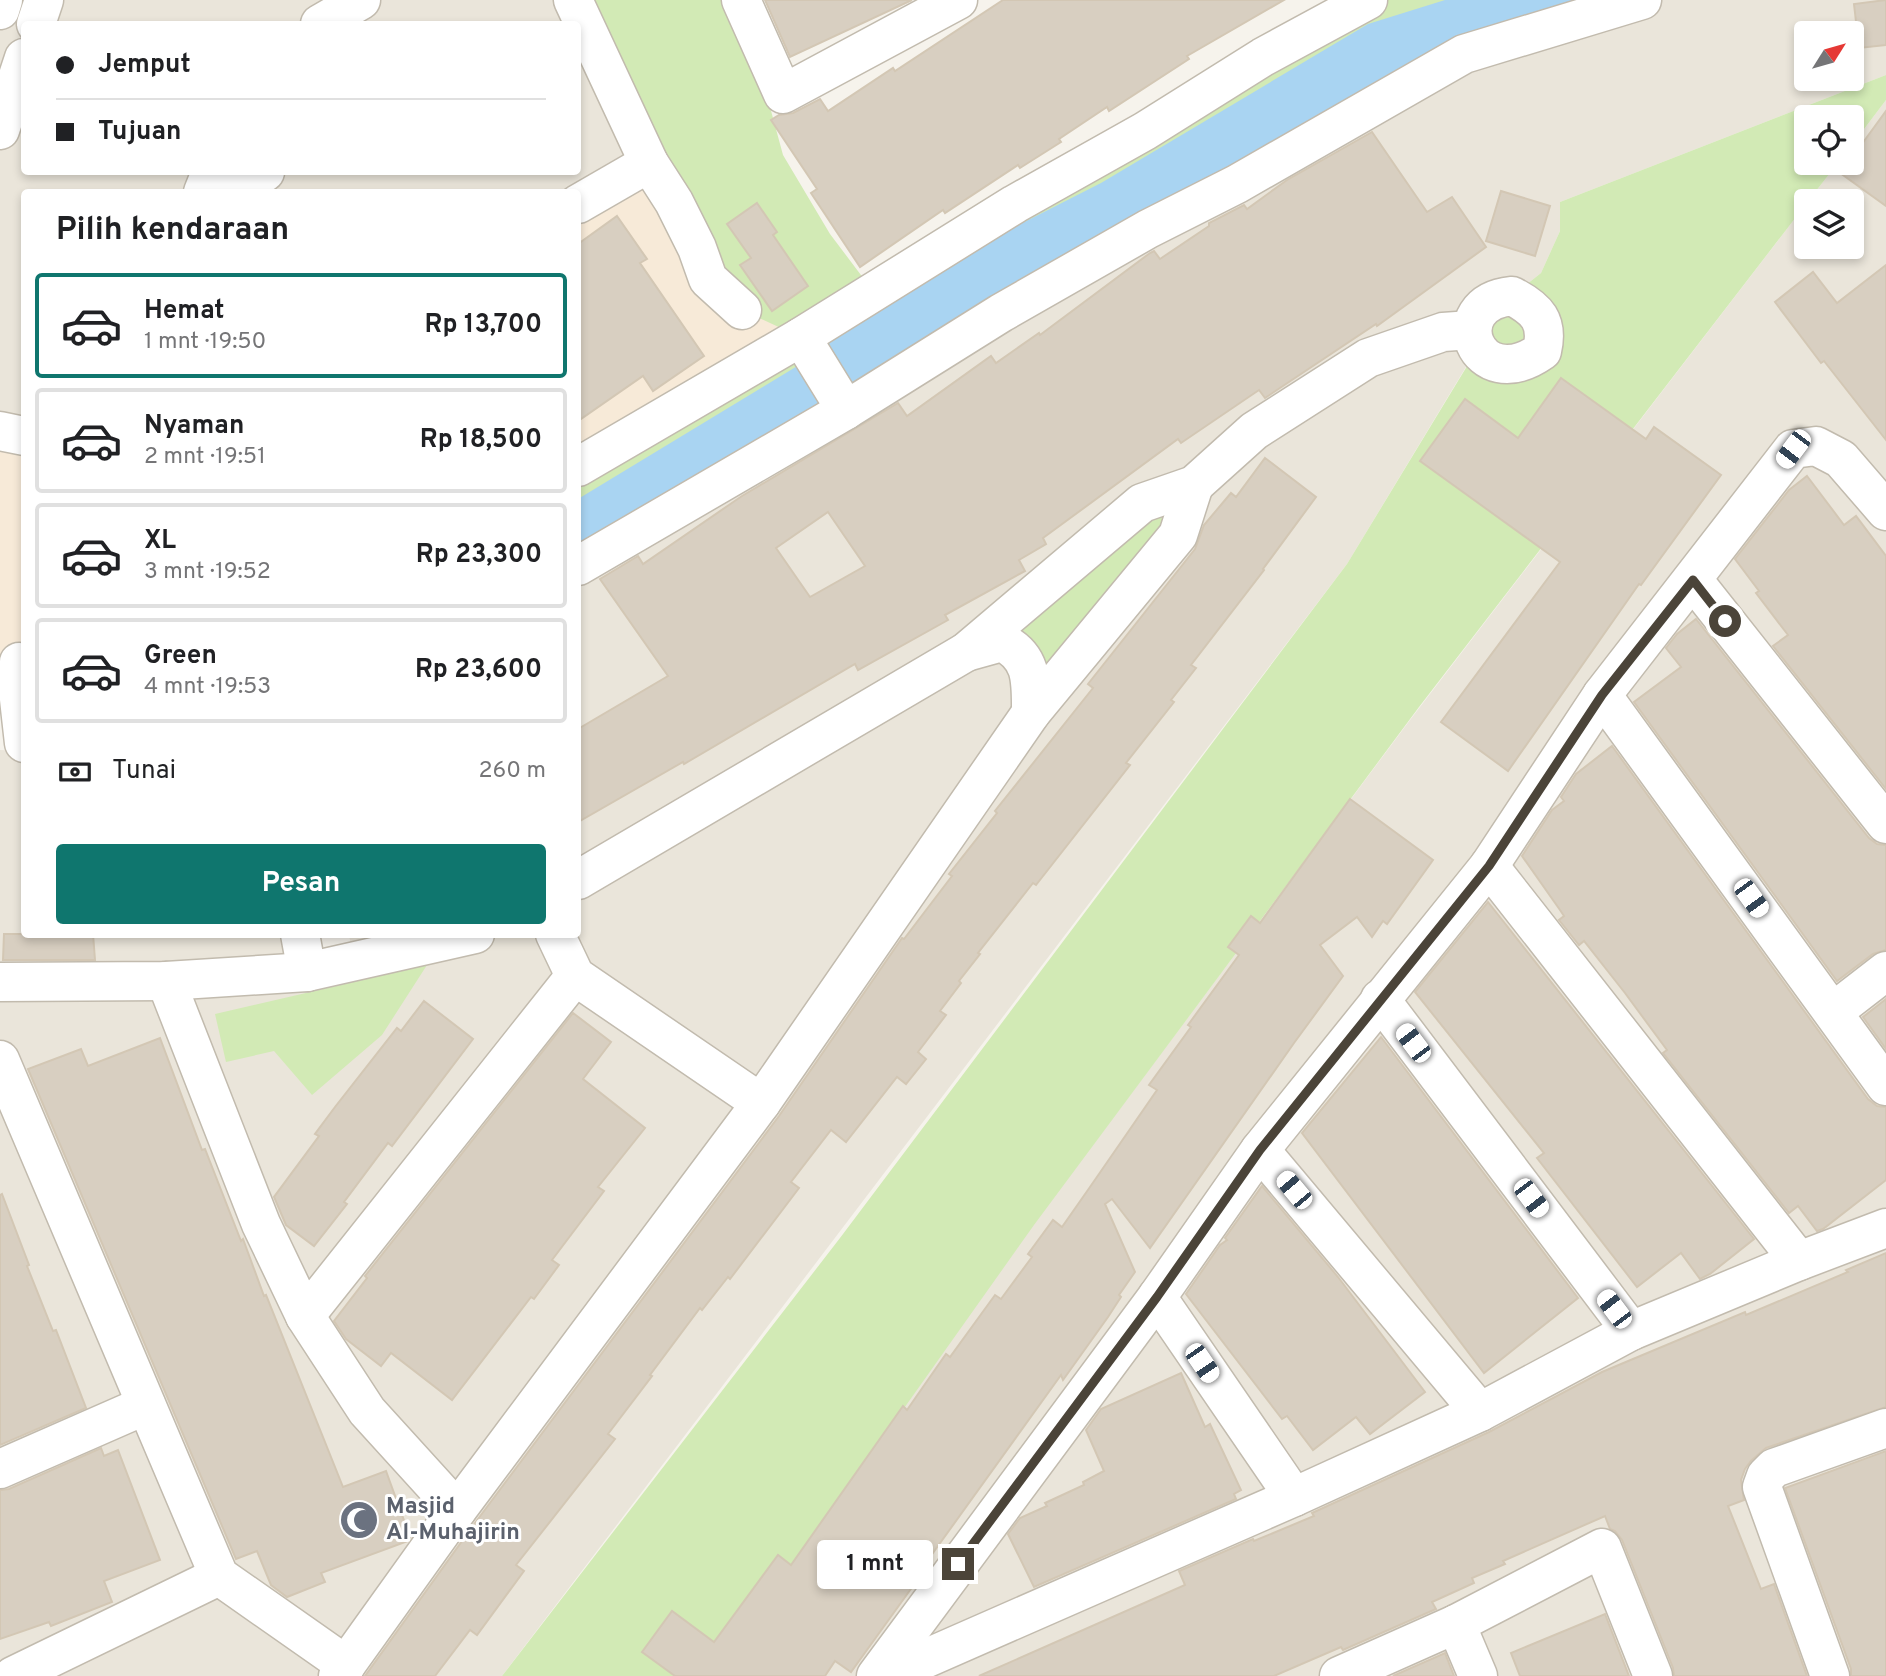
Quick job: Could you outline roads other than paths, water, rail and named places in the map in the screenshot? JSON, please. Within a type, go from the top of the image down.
[{"type":"street","points":[[0,10],[4,0]]},
{"type":"street","points":[[37,21],[44,0]]},
{"type":"street","points":[[325,21],[361,0],[370,21]]},
{"type":"street","points":[[573,0],[649,163],[674,202],[697,248],[708,279],[742,310]]},
{"type":"street","points":[[741,0],[783,94],[950,2]]},
{"type":"street","points":[[581,564],[841,401],[1148,229],[1237,184],[1464,54],[1642,0]]},
{"type":"street","points":[[581,465],[806,345],[1015,204],[1145,131],[1263,57],[1363,1]]},
{"type":"street","points":[[0,130],[21,67]]},
{"type":"street","points":[[581,202],[649,163]]},
{"type":"street","points":[[240,189],[260,175]]},
{"type":"street","points":[[581,878],[965,652],[1142,503],[1194,485],[1254,431],[1368,358],[1443,332],[1471,330]]},
{"type":"street","points":[[806,345],[841,401]]},
{"type":"street","points":[[0,431],[21,435]]},
{"type":"street","points":[[876,1676],[1157,1297],[1260,1150],[1489,866],[1602,695],[1793,449],[1816,446],[1842,459],[1886,511]]},
{"type":"street","points":[[0,1060],[219,1576],[342,1671],[457,1510],[761,1103],[1031,713],[1178,535],[1194,485]]},
{"type":"street","points":[[1693,580],[1886,824]]},
{"type":"street","points":[[965,652],[1002,642],[1017,649],[1031,676],[1031,713]]},
{"type":"street","points":[[14,662],[21,716]]},
{"type":"street","points":[[1602,695],[1886,1086]]},
{"type":"street","points":[[0,751],[21,751]]},
{"type":"street","points":[[1489,866],[1799,1261]]},
{"type":"street","points":[[301,938],[307,972]]},
{"type":"street","points":[[0,982],[166,981],[307,972],[351,948],[440,938]]},
{"type":"street","points":[[557,938],[575,976],[761,1103]]},
{"type":"street","points":[[1833,1012],[1886,971]]},
{"type":"street","points":[[305,1316],[575,976]]},
{"type":"street","points":[[166,981],[261,1224],[305,1316],[367,1411],[457,1510]]},
{"type":"street","points":[[1380,999],[1631,1331]]},
{"type":"street","points":[[1260,1150],[1480,1412]]},
{"type":"street","points":[[886,1676],[1294,1497],[1480,1412],[1631,1331],[1886,1228]]},
{"type":"street","points":[[1157,1297],[1294,1497]]},
{"type":"street","points":[[0,1469],[146,1405]]},
{"type":"street","points":[[1830,1676],[1762,1487],[1766,1476],[1774,1468],[1886,1428]]},
{"type":"street","points":[[1339,1676],[1456,1624],[1602,1548],[1653,1676]]},
{"type":"street","points":[[13,1676],[219,1576]]},
{"type":"street","points":[[1456,1624],[1478,1676]]},
{"type":"water","points":[[1445,0],[1619,0],[1465,46],[581,546],[581,497],[799,365],[897,294],[1001,234],[1101,183],[1368,24]]},
{"type":"place","name":"Masjid Al-Muhajirin","points":[[359,1520]]}]
